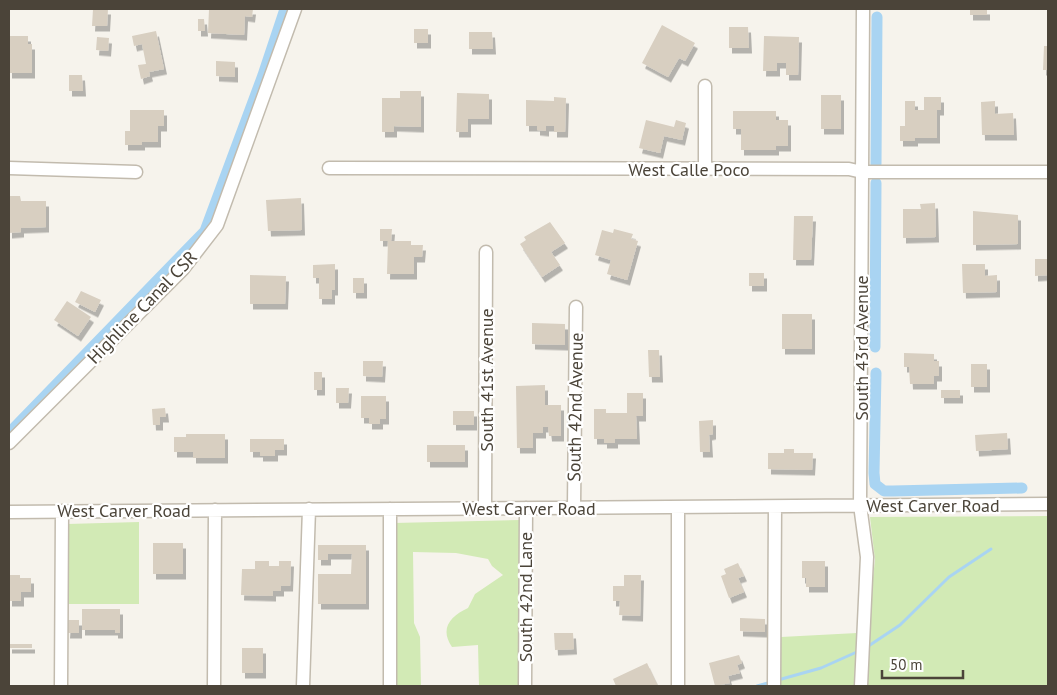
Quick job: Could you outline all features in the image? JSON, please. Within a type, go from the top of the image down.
[{"type":"street","name":"Highline Canal CSR","points":[[9,443],[183,269],[217,225],[295,9]]},
{"type":"street","name":"South 43rd Avenue","points":[[862,686],[867,557],[860,505],[863,9]]},
{"type":"street","points":[[705,86],[705,169]]},
{"type":"street","points":[[9,168],[136,172]]},
{"type":"street","name":"West Calle Poco","points":[[329,168],[849,169],[862,172],[1048,172]]},
{"type":"street","name":"South 41st Avenue","points":[[485,508],[486,252]]},
{"type":"street","name":"South 42nd Avenue","points":[[574,507],[576,308]]},
{"type":"street","name":"West Carver Road","points":[[9,512],[1048,504]]},
{"type":"street","points":[[678,507],[678,686]]},
{"type":"street","points":[[774,686],[775,507]]},
{"type":"street","name":"South 42nd Lane","points":[[525,686],[526,508]]},
{"type":"street","points":[[303,686],[309,509]]},
{"type":"street","points":[[390,509],[390,686]]},
{"type":"street","points":[[214,686],[216,510]]},
{"type":"street","points":[[61,686],[62,511]]},
{"type":"green space","points":[[1048,516],[1048,686],[867,686],[867,629],[875,560],[870,517]]},
{"type":"green space","points":[[520,520],[520,686],[479,686],[478,645],[452,647],[447,634],[449,623],[456,615],[468,608],[475,594],[503,575],[492,566],[488,559],[456,553],[413,552],[414,623],[420,637],[421,686],[394,686],[394,523]]},
{"type":"green space","points":[[139,522],[139,604],[64,604],[67,524]]},
{"type":"green space","points":[[857,633],[857,686],[780,686],[781,637]]},
{"type":"building","points":[[93,9],[108,9],[107,26],[92,26]]},
{"type":"building","points":[[209,9],[253,9],[252,17],[245,16],[244,35],[208,33]]},
{"type":"building","points":[[970,9],[987,9],[987,15],[970,15]]},
{"type":"building","points":[[198,19],[204,19],[205,31],[198,31]]},
{"type":"building","points":[[662,25],[695,43],[685,61],[679,58],[668,77],[642,63]]},
{"type":"building","points":[[729,27],[748,27],[749,48],[729,48]]},
{"type":"building","points":[[414,29],[428,29],[428,43],[414,43]]},
{"type":"building","points":[[156,31],[164,69],[149,72],[150,76],[141,79],[138,65],[146,64],[142,44],[134,46],[132,36]]},
{"type":"building","points":[[469,32],[492,32],[493,49],[469,49]]},
{"type":"building","points":[[9,36],[28,36],[28,44],[32,44],[32,73],[9,73]]},
{"type":"building","points":[[764,36],[799,37],[798,75],[786,75],[786,63],[777,63],[777,71],[763,71]]},
{"type":"building","points":[[97,37],[109,38],[108,51],[96,50]]},
{"type":"building","points":[[1044,46],[1048,46],[1048,70],[1043,70]]},
{"type":"building","points":[[216,61],[235,62],[235,77],[216,76]]},
{"type":"building","points":[[69,75],[82,75],[83,91],[69,91]]},
{"type":"building","points":[[400,91],[421,91],[421,127],[394,126],[394,132],[382,132],[382,98],[400,98]]},
{"type":"building","points":[[457,93],[489,94],[489,119],[468,119],[468,132],[456,132]]},
{"type":"building","points":[[821,95],[841,95],[841,129],[821,129]]},
{"type":"building","points":[[554,97],[566,98],[565,132],[554,132],[554,126],[546,126],[546,131],[537,130],[537,126],[526,126],[526,100],[554,101]]},
{"type":"building","points":[[924,97],[941,97],[941,110],[937,110],[937,138],[915,138],[915,141],[900,141],[900,126],[905,126],[905,101],[915,101],[915,110],[924,110]]},
{"type":"building","points":[[995,101],[995,114],[1013,113],[1014,135],[982,135],[981,102]]},
{"type":"building","points":[[130,110],[164,110],[164,126],[158,126],[158,142],[142,142],[142,145],[125,145],[125,131],[130,131]]},
{"type":"building","points":[[733,111],[776,111],[776,120],[788,120],[788,146],[776,146],[776,150],[741,150],[741,129],[733,129]]},
{"type":"building","points":[[646,120],[674,127],[676,120],[686,123],[682,140],[664,136],[660,153],[639,148]]},
{"type":"building","points":[[9,196],[20,196],[21,201],[46,201],[46,227],[21,228],[21,232],[9,233]]},
{"type":"building","points":[[301,198],[302,230],[268,231],[266,200]]},
{"type":"building","points":[[935,203],[936,237],[903,238],[903,209],[921,209],[920,204]]},
{"type":"building","points":[[973,211],[1018,215],[1018,244],[973,245]]},
{"type":"building","points":[[794,216],[813,216],[811,260],[793,260]]},
{"type":"building","points":[[550,222],[565,243],[551,252],[560,265],[542,277],[520,244],[526,240],[524,237]]},
{"type":"building","points":[[380,229],[392,229],[391,241],[411,241],[411,245],[423,245],[422,257],[414,257],[414,274],[387,274],[388,241],[380,241]]},
{"type":"building","points":[[614,229],[633,234],[631,239],[638,241],[627,280],[607,274],[611,260],[595,255],[602,230],[613,233]]},
{"type":"building","points":[[1035,259],[1048,259],[1048,275],[1035,276]]},
{"type":"building","points":[[335,264],[335,290],[332,290],[332,299],[319,299],[319,278],[313,278],[313,265]]},
{"type":"building","points":[[962,264],[985,264],[985,276],[997,275],[997,292],[963,293]]},
{"type":"building","points":[[749,273],[764,273],[764,286],[749,286]]},
{"type":"building","points":[[250,275],[286,276],[285,304],[250,304]]},
{"type":"building","points":[[353,278],[364,278],[364,293],[353,293]]},
{"type":"building","points":[[81,291],[101,300],[95,312],[75,302]]},
{"type":"building","points":[[67,301],[91,317],[78,336],[54,320]]},
{"type":"building","points":[[782,314],[812,314],[812,349],[782,349]]},
{"type":"building","points":[[532,323],[565,324],[565,345],[532,344]]},
{"type":"building","points":[[648,350],[659,350],[660,377],[649,377]]},
{"type":"building","points":[[904,353],[934,354],[934,361],[939,361],[939,376],[934,376],[934,384],[910,384],[909,367],[904,367]]},
{"type":"building","points":[[363,361],[383,361],[382,377],[363,376]]},
{"type":"building","points":[[971,364],[987,364],[987,387],[971,387]]},
{"type":"building","points":[[314,372],[322,372],[322,390],[314,390]]},
{"type":"building","points":[[545,385],[545,405],[561,405],[561,436],[549,436],[548,427],[543,427],[543,433],[533,433],[533,448],[517,448],[516,386]]},
{"type":"building","points":[[336,388],[349,388],[348,403],[336,403]]},
{"type":"building","points":[[941,390],[960,390],[960,398],[941,398]]},
{"type":"building","points":[[627,393],[643,393],[643,416],[636,416],[637,439],[615,439],[615,443],[604,443],[604,439],[594,439],[594,409],[606,409],[606,413],[627,413]]},
{"type":"building","points":[[361,396],[386,396],[386,419],[380,419],[380,424],[369,424],[369,418],[361,418]]},
{"type":"building","points":[[165,408],[166,417],[160,417],[160,425],[153,425],[152,409]]},
{"type":"building","points":[[453,411],[474,411],[474,425],[453,425]]},
{"type":"building","points":[[713,420],[713,434],[709,435],[710,452],[700,452],[699,421]]},
{"type":"building","points":[[1007,433],[1008,449],[976,451],[975,435]]},
{"type":"building","points":[[186,434],[225,434],[225,458],[193,458],[193,452],[174,452],[174,437],[186,437]]},
{"type":"building","points":[[250,439],[284,439],[284,450],[275,450],[275,456],[260,456],[260,452],[250,452]]},
{"type":"building","points":[[427,445],[465,445],[465,462],[427,462]]},
{"type":"building","points":[[784,449],[794,449],[794,453],[813,453],[812,470],[768,469],[768,453],[784,453]]},
{"type":"building","points":[[153,543],[183,543],[183,574],[153,574]]},
{"type":"building","points":[[318,545],[366,545],[366,604],[318,604],[318,574],[351,574],[352,554],[328,554],[328,560],[318,560]]},
{"type":"building","points":[[255,561],[269,561],[269,566],[279,566],[279,561],[291,561],[290,586],[281,586],[281,591],[273,591],[273,596],[241,595],[242,569],[255,569]]},
{"type":"building","points":[[802,561],[825,561],[825,587],[806,587],[806,578],[802,578]]},
{"type":"building","points":[[738,563],[744,576],[738,578],[744,592],[729,598],[721,576],[726,574],[724,569]]},
{"type":"building","points":[[9,575],[31,578],[31,592],[21,592],[21,601],[9,601]]},
{"type":"building","points":[[624,575],[641,575],[640,616],[619,615],[620,601],[613,601],[613,586],[624,586]]},
{"type":"building","points":[[82,609],[120,609],[120,633],[115,633],[115,630],[82,630]]},
{"type":"building","points":[[740,618],[765,619],[765,632],[740,631]]},
{"type":"building","points":[[68,620],[79,620],[79,633],[67,633]]},
{"type":"building","points":[[554,633],[573,633],[574,649],[555,650]]},
{"type":"building","points":[[9,644],[32,644],[32,648],[9,648]]},
{"type":"building","points":[[242,648],[263,648],[263,673],[242,673]]},
{"type":"building","points":[[739,655],[742,663],[737,665],[740,673],[728,676],[730,683],[715,686],[709,663]]},
{"type":"building","points":[[647,663],[658,686],[616,686],[613,679]]},
{"type":"waterway","points":[[9,433],[205,231],[263,75],[285,9]]},
{"type":"waterway","points":[[876,164],[877,17]]},
{"type":"waterway","points":[[875,347],[876,183]]},
{"type":"waterway","points":[[876,373],[875,484],[884,491],[1022,488]]},
{"type":"waterway","points":[[867,647],[900,625],[949,577],[991,549]]},
{"type":"waterway","points":[[778,680],[821,668],[859,651]]},
{"type":"waterway","points":[[757,686],[772,682]]}]
